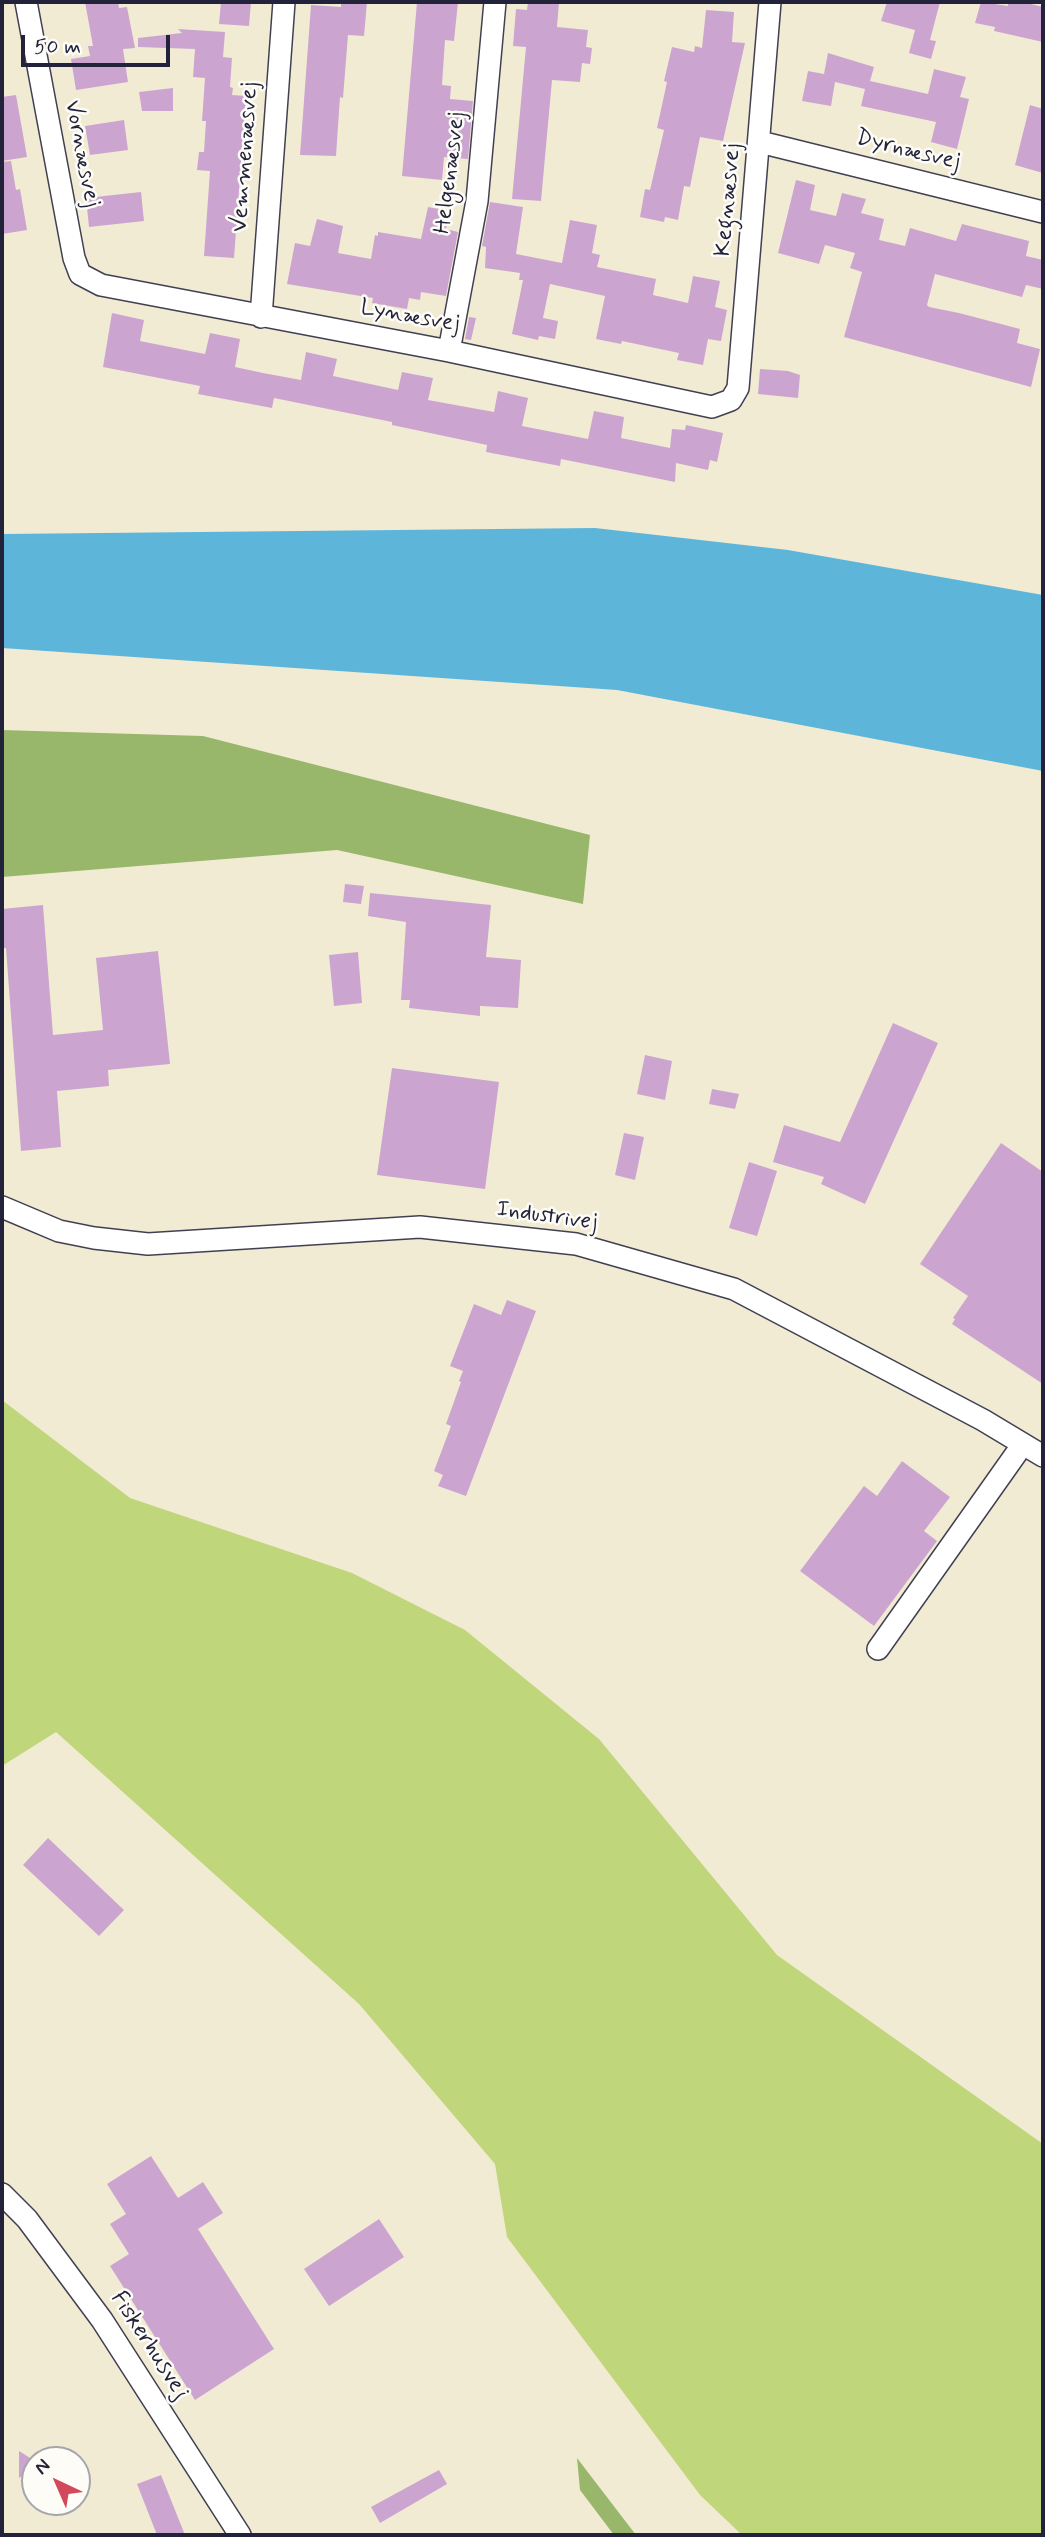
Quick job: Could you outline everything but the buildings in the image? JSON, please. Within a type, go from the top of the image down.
[{"type":"street","name":"Vornæsvej","points":[[26,2],[74,258],[80,274]]},
{"type":"street","name":"Vemmenæsvej","points":[[261,317],[284,2]]},
{"type":"street","name":"Helgenæsvej","points":[[449,351],[477,201],[495,2]]},
{"type":"street","name":"Kegnæsvej","points":[[731,400],[738,388],[770,2]]},
{"type":"street","name":"Dyrnæsvej","points":[[760,142],[1043,212]]},
{"type":"street","name":"Lynæsvej","points":[[80,274],[101,285],[449,351],[712,408],[731,400]]},
{"type":"street","name":"Industrivej","points":[[2,1207],[59,1231],[148,1244],[420,1227],[576,1244],[734,1289],[984,1420],[1043,1456]]},
{"type":"street","points":[[878,1648],[1023,1444]]},
{"type":"street","name":"Fiskerhusvej","points":[[2,2194],[27,2219],[102,2320],[240,2535]]},
{"type":"green space","points":[[2,730],[203,736],[590,835],[583,904],[337,850],[2,877]]},
{"type":"green space","points":[[2,1400],[130,1498],[352,1573],[465,1630],[599,1739],[777,1955],[1043,2144],[1043,2535],[742,2535],[700,2495],[507,2237],[495,2164],[359,2004],[56,1732],[2,1766]]},
{"type":"green space","points":[[577,2458],[636,2535],[614,2535],[580,2490]]},
{"type":"water","points":[[595,528],[788,550],[1043,595],[1043,771],[617,690],[2,648],[2,534]]}]
